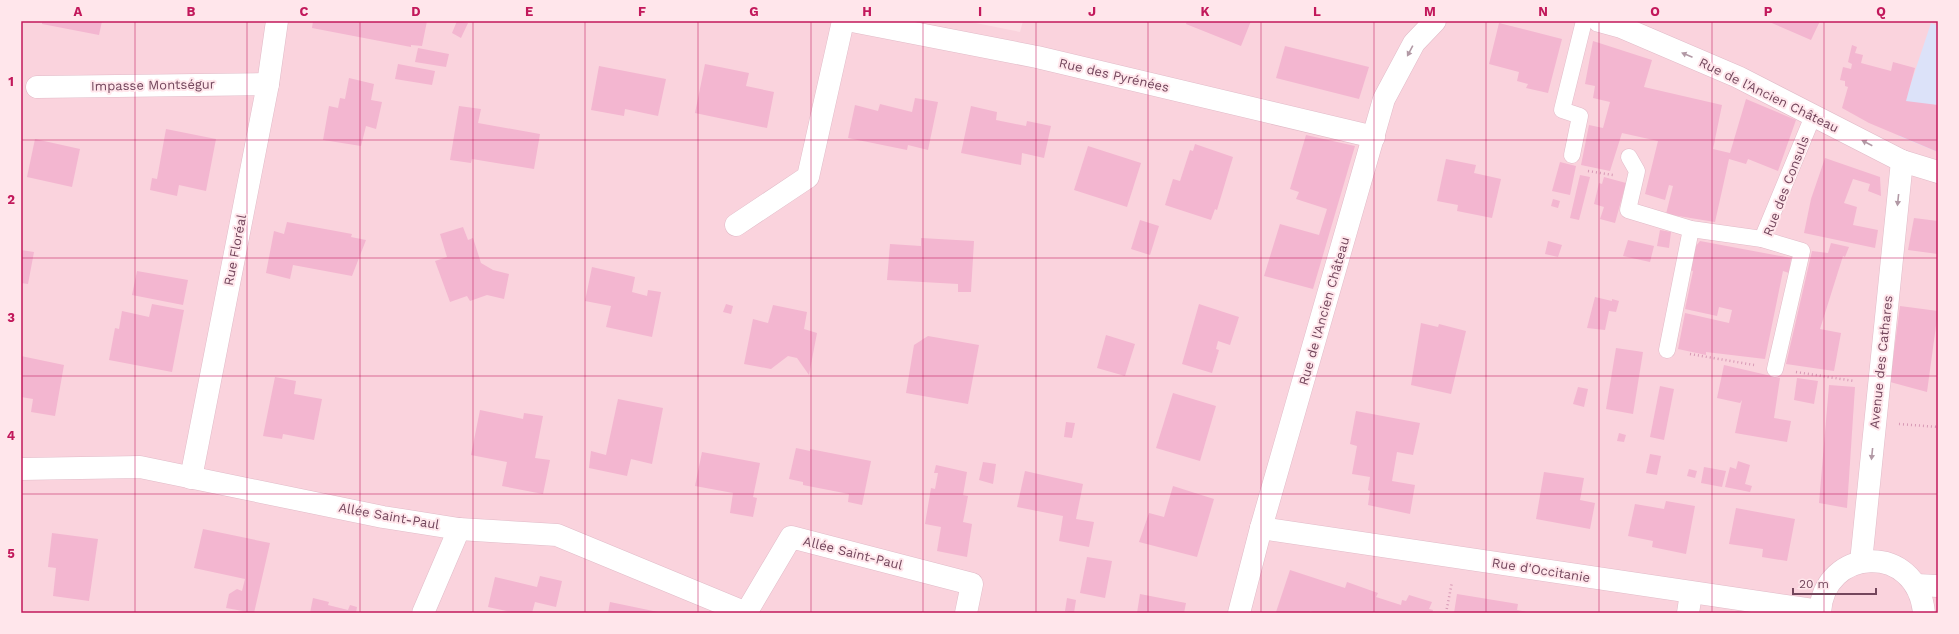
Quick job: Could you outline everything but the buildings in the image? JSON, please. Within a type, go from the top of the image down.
[{"type":"street","name":"Rue Floréal","points":[[191,478],[268,84],[277,21]]},
{"type":"street","points":[[736,225],[808,177],[843,21]]},
{"type":"street","name":"Rue des Pyrénées","points":[[852,21],[1037,57],[1374,137]]},
{"type":"street","name":"Rue de l'Ancien Château","points":[[1239,613],[1261,528],[1384,99],[1414,43],[1435,21]]},
{"type":"street","name":"Rue de l'Ancien Château","points":[[1599,21],[1621,27],[1738,77],[1902,161],[1938,172]]},
{"type":"street","name":"Impasse Montségur","points":[[37,87],[268,84]]},
{"type":"street","name":"Avenue des Cathares","points":[[1861,562],[1902,161]]},
{"type":"street","name":"Allée Saint-Paul","points":[[21,469],[140,467],[384,517],[459,528],[557,535],[746,613],[791,537],[972,584],[966,613]]},
{"type":"street","points":[[422,613],[459,528]]},
{"type":"street","name":"Rue d'Occitanie","points":[[1261,528],[1457,558],[1690,603],[1820,612]]},
{"type":"street","points":[[1820,612],[1823,595],[1832,580],[1845,568],[1861,562],[1877,561],[1892,565],[1906,573],[1916,585],[1923,599],[1924,613]]},
{"type":"street","points":[[1916,585],[1938,586]]},
{"type":"lane","points":[[1572,155],[1580,116],[1562,110],[1584,21]]},
{"type":"lane","name":"Rue des Consuls","points":[[1774,369],[1802,251],[1762,239],[1813,116]]},
{"type":"lane","points":[[1629,157],[1637,171],[1628,210],[1691,229],[1762,239]]},
{"type":"lane","points":[[1667,350],[1691,229]]},
{"type":"path","points":[[1572,155],[1581,170],[1613,175],[1629,157]]},
{"type":"path","points":[[1667,350],[1774,369],[1879,384]]},
{"type":"path","points":[[1875,422],[1938,427]]},
{"type":"path","points":[[1446,613],[1457,558]]},
{"type":"shaded area","points":[[21,21],[966,21],[1020,32],[1023,21],[1938,21],[1938,613],[21,613]]},
{"type":"shaded area","points":[[1931,23],[1938,26],[1938,152],[1899,136],[1905,101]]}]
